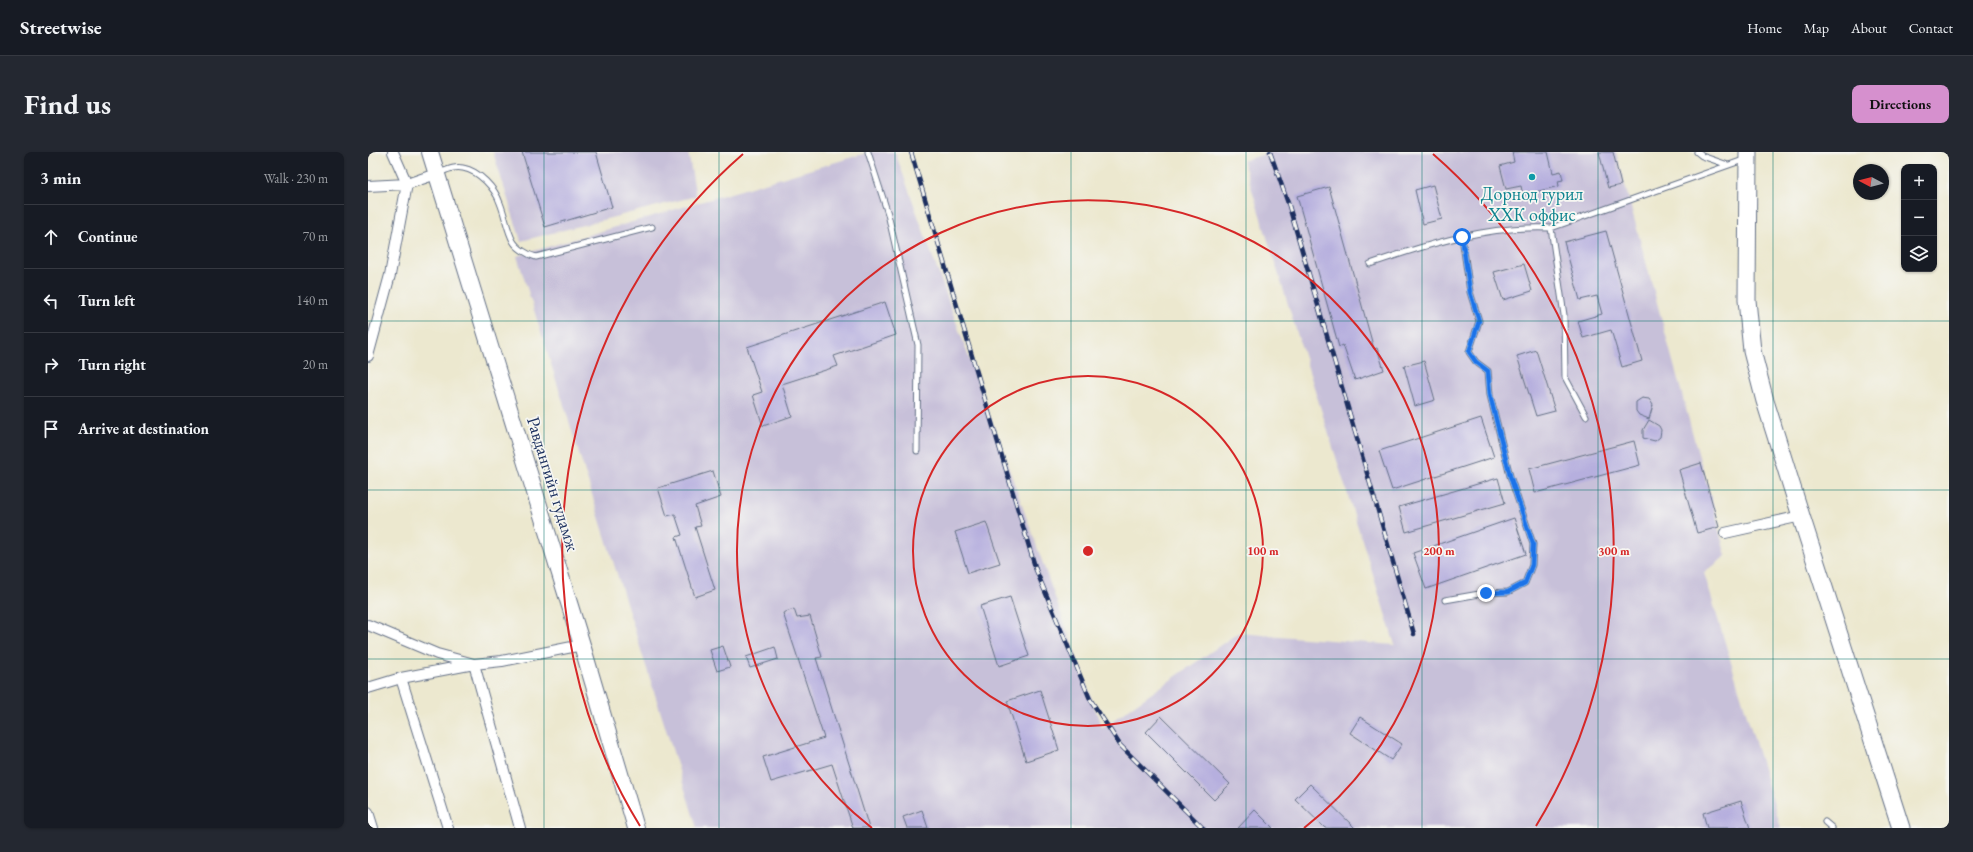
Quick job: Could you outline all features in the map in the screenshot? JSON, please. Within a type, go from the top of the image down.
[{"type":"highway","points":[[1748,155],[1747,300],[1752,351],[1765,401],[1901,828]]},
{"type":"main road","name":"Равдангийн гудамж","points":[[430,152],[582,645],[636,828]]},
{"type":"street","points":[[368,356],[390,275],[407,184],[393,152]]},
{"type":"street","points":[[368,186],[407,184],[436,174]]},
{"type":"street","points":[[1725,533],[1801,516]]},
{"type":"street","points":[[368,625],[437,654],[474,664]]},
{"type":"street","points":[[368,688],[401,678],[474,664],[502,661],[582,645]]},
{"type":"street","points":[[474,664],[520,828]]},
{"type":"street","points":[[401,678],[448,828]]},
{"type":"street","points":[[368,812],[373,828]]},
{"type":"lane","points":[[868,152],[888,214],[918,346],[917,451]]},
{"type":"lane","points":[[1698,152],[1702,156],[1728,165]]},
{"type":"lane","points":[[1370,264],[1462,237],[1530,227],[1551,228],[1728,165],[1748,155]]},
{"type":"lane","points":[[436,174],[452,168],[463,168],[477,174],[490,185],[500,201],[513,242],[524,251],[536,257],[652,227]]},
{"type":"lane","points":[[1551,228],[1563,301],[1565,377],[1586,416]]},
{"type":"lane","points":[[1446,600],[1486,593],[1508,592],[1525,583],[1532,565],[1533,544],[1510,476],[1490,395],[1488,371],[1476,362],[1469,352],[1479,321],[1470,292],[1462,237]]},
{"type":"lane","points":[[1824,822],[1832,828]]},
{"type":"shaded area","points":[[493,152],[688,152],[696,196],[521,241]]},
{"type":"shaded area","points":[[870,152],[895,152],[1102,728],[1238,633],[1395,645],[1243,161],[1271,152],[1616,152],[1726,556],[1704,573],[1781,828],[697,828],[517,256]]},
{"type":"building","points":[[522,152],[596,152],[612,207],[545,227]]},
{"type":"building","name":"Дорнод гурил ХХК оффис","points":[[1512,152],[1548,152],[1553,173],[1561,171],[1563,180],[1558,181],[1559,186],[1523,195],[1521,186],[1506,189],[1500,166],[1514,162]]},
{"type":"building","name":"Дорнод гурил ХХК оффис","points":[[1599,152],[1613,152],[1621,185],[1608,188]]},
{"type":"building","points":[[1433,185],[1442,219],[1423,224],[1415,190]]},
{"type":"building","points":[[1329,187],[1374,349],[1377,348],[1384,370],[1355,380],[1343,345],[1339,347],[1297,196]]},
{"type":"building","points":[[1606,231],[1642,361],[1622,367],[1611,330],[1583,338],[1578,321],[1602,314],[1597,296],[1580,300],[1564,242]]},
{"type":"building","points":[[1524,264],[1532,291],[1503,300],[1494,272]]},
{"type":"building","points":[[885,302],[896,335],[834,356],[838,366],[782,384],[792,416],[763,426],[753,395],[762,392],[747,347]]},
{"type":"building","points":[[1536,350],[1555,411],[1536,416],[1517,356]]},
{"type":"building","points":[[1424,361],[1435,400],[1415,406],[1404,366]]},
{"type":"building","points":[[1642,398],[1649,399],[1653,405],[1649,419],[1639,415],[1636,411],[1636,402]]},
{"type":"building","points":[[1481,418],[1494,457],[1392,490],[1379,451]]},
{"type":"building","points":[[1649,420],[1659,426],[1661,430],[1660,437],[1655,441],[1643,438],[1643,430]]},
{"type":"building","points":[[1634,441],[1640,465],[1535,493],[1529,469]]},
{"type":"building","points":[[1701,463],[1719,527],[1697,533],[1679,470]]},
{"type":"building","points":[[713,471],[721,497],[695,506],[701,526],[695,527],[715,590],[695,597],[676,537],[682,535],[675,514],[667,516],[658,488]]},
{"type":"building","points":[[1498,478],[1505,503],[1406,532],[1399,507]]},
{"type":"building","points":[[1514,518],[1526,554],[1426,589],[1413,553]]},
{"type":"building","points":[[986,522],[1000,563],[968,573],[955,532]]},
{"type":"building","points":[[1010,597],[1029,656],[999,666],[980,606]]},
{"type":"building","points":[[794,609],[797,618],[810,616],[822,657],[816,658],[869,828],[853,828],[832,764],[771,782],[763,757],[824,738],[783,613]]},
{"type":"building","points":[[723,646],[730,667],[717,671],[710,650]]},
{"type":"building","points":[[775,647],[778,659],[750,668],[746,657]]},
{"type":"building","points":[[1040,690],[1059,750],[1026,761],[1007,701]]},
{"type":"building","points":[[1161,716],[1230,784],[1214,800],[1146,732]]},
{"type":"building","points":[[1360,717],[1402,744],[1391,760],[1350,733]]},
{"type":"building","points":[[1310,784],[1355,828],[1325,828],[1295,799]]},
{"type":"building","points":[[1741,801],[1750,828],[1707,828],[1703,813]]},
{"type":"building","points":[[922,810],[928,828],[907,828],[903,817]]},
{"type":"building","points":[[1255,810],[1273,828],[1238,828]]},
{"type":"railway","points":[[911,152],[1036,570],[1090,699],[1120,745],[1203,828]]},
{"type":"railway","points":[[1270,152],[1289,206],[1414,634]]},
{"type":"place","name":"Дорнод гурил ХХК оффис","points":[[1532,177]]},
{"type":"route","points":[[1462,237],[1470,292],[1479,321],[1469,352],[1476,362],[1488,371],[1490,395],[1510,476],[1533,544],[1532,565],[1525,583],[1508,592],[1486,593]]}]
